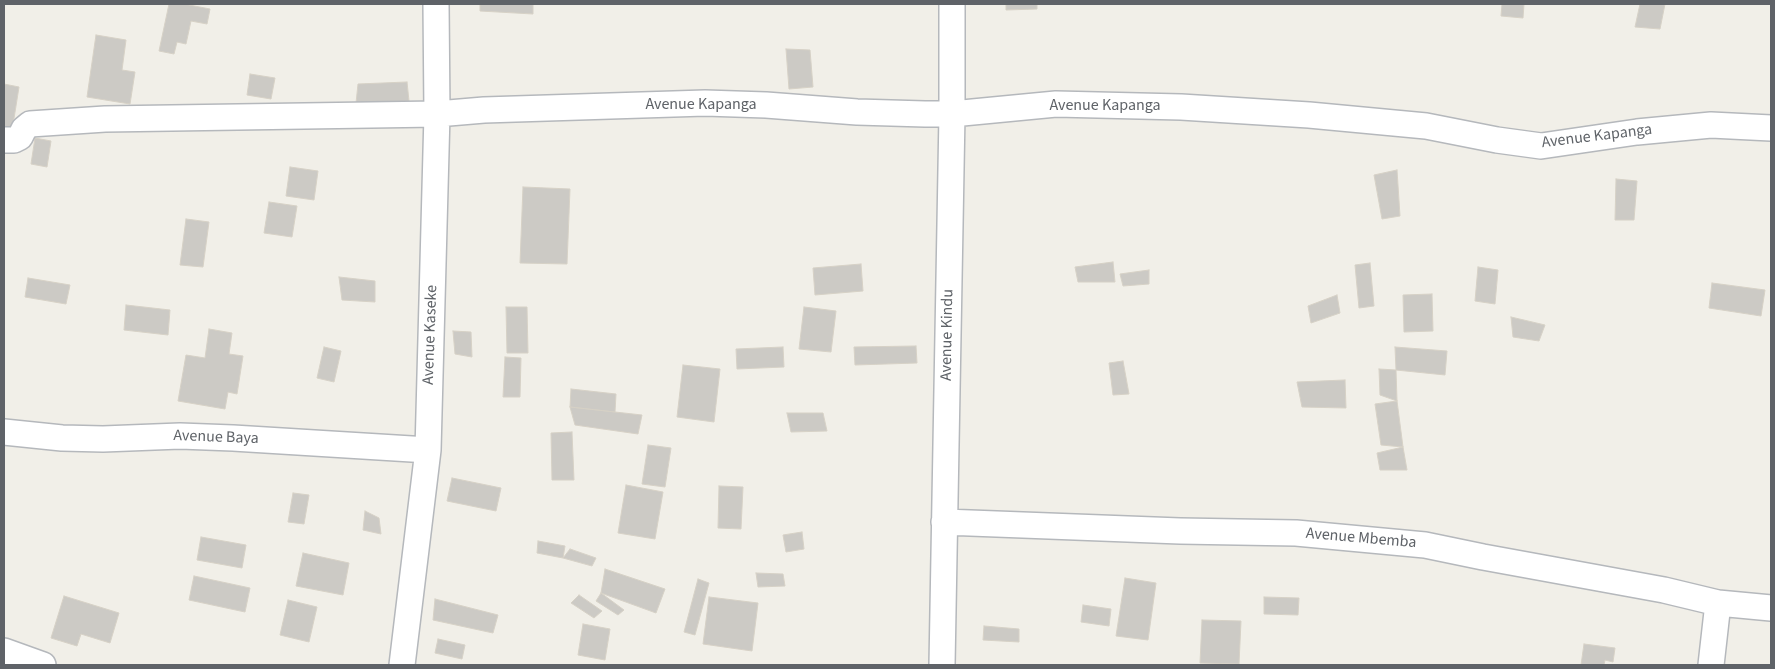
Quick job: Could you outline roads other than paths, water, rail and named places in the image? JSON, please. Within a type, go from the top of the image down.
[{"type":"street","name":"Avenue Kaseke","points":[[402,665],[428,450],[437,114],[436,4]]},
{"type":"street","name":"Avenue Kindu","points":[[942,665],[952,114],[952,4]]},
{"type":"street","name":"Avenue Kapanga","points":[[4,140],[14,140],[20,137],[24,129],[30,124],[105,119],[437,114],[484,110],[705,103],[766,105],[857,112],[952,114],[1056,104],[1181,106],[1426,126],[1497,140],[1541,146],[1637,132],[1711,125],[1771,128]]},
{"type":"street","name":"Avenue Baya","points":[[4,432],[103,439],[180,436],[233,438],[428,450]]},
{"type":"street","name":"Avenue Mbemba","points":[[944,522],[1180,531],[1296,533],[1425,545],[1664,590],[1718,603],[1771,608]]},
{"type":"street","points":[[1712,665],[1718,603]]},
{"type":"street","points":[[4,651],[43,665]]}]
